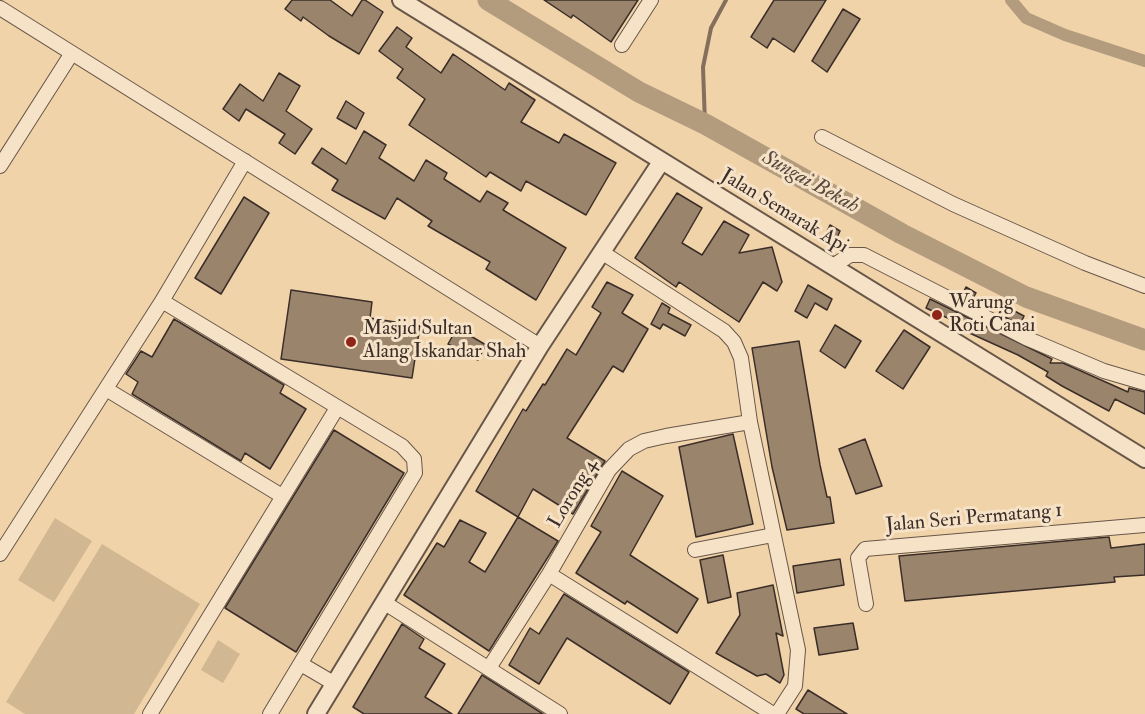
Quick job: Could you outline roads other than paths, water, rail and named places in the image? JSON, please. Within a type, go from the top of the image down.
[{"type":"street","name":"Jalan Semarak Api","points":[[401,0],[1145,459]]},
{"type":"street","points":[[622,45],[651,0]]},
{"type":"street","points":[[0,8],[540,346]]},
{"type":"street","points":[[0,166],[72,53]]},
{"type":"street","points":[[822,137],[953,204],[1085,263],[1145,286]]},
{"type":"street","points":[[2,546],[162,301],[245,161]]},
{"type":"street","points":[[321,712],[335,684],[540,346],[661,162]]},
{"type":"street","points":[[549,574],[775,714],[795,686],[798,650],[750,422],[741,358],[734,342],[724,332],[603,253]]},
{"type":"street","points":[[832,266],[850,255],[864,255],[1026,338],[1104,371],[1145,383]]},
{"type":"street","points":[[162,301],[402,446],[414,459],[415,473],[270,714]]},
{"type":"street","points":[[106,389],[282,496]]},
{"type":"street","points":[[153,713],[337,408]]},
{"type":"street","name":"Lorong 4","points":[[489,668],[549,574],[609,470],[629,449],[644,441],[666,436],[750,422]]},
{"type":"street","name":"Jalan Seri Permatang 1","points":[[866,604],[858,558],[865,549],[1145,525]]},
{"type":"street","points":[[695,550],[773,535]]},
{"type":"street","points":[[385,603],[560,714]]},
{"type":"street","points":[[301,664],[335,684]]},
{"type":"waterway","name":"Sungai Bekah","points":[[488,0],[639,92],[705,124],[902,234],[1026,297],[1145,340]]},
{"type":"waterway","points":[[705,124],[703,67],[711,28],[726,0]]},
{"type":"waterway","points":[[1011,0],[1026,18],[1065,35],[1145,61]]},
{"type":"place","name":"Warung Roti Canai","points":[[937,315]]},
{"type":"place","name":"Masjid Sultan Alang Iskandar Shah","points":[[351,342]]}]
